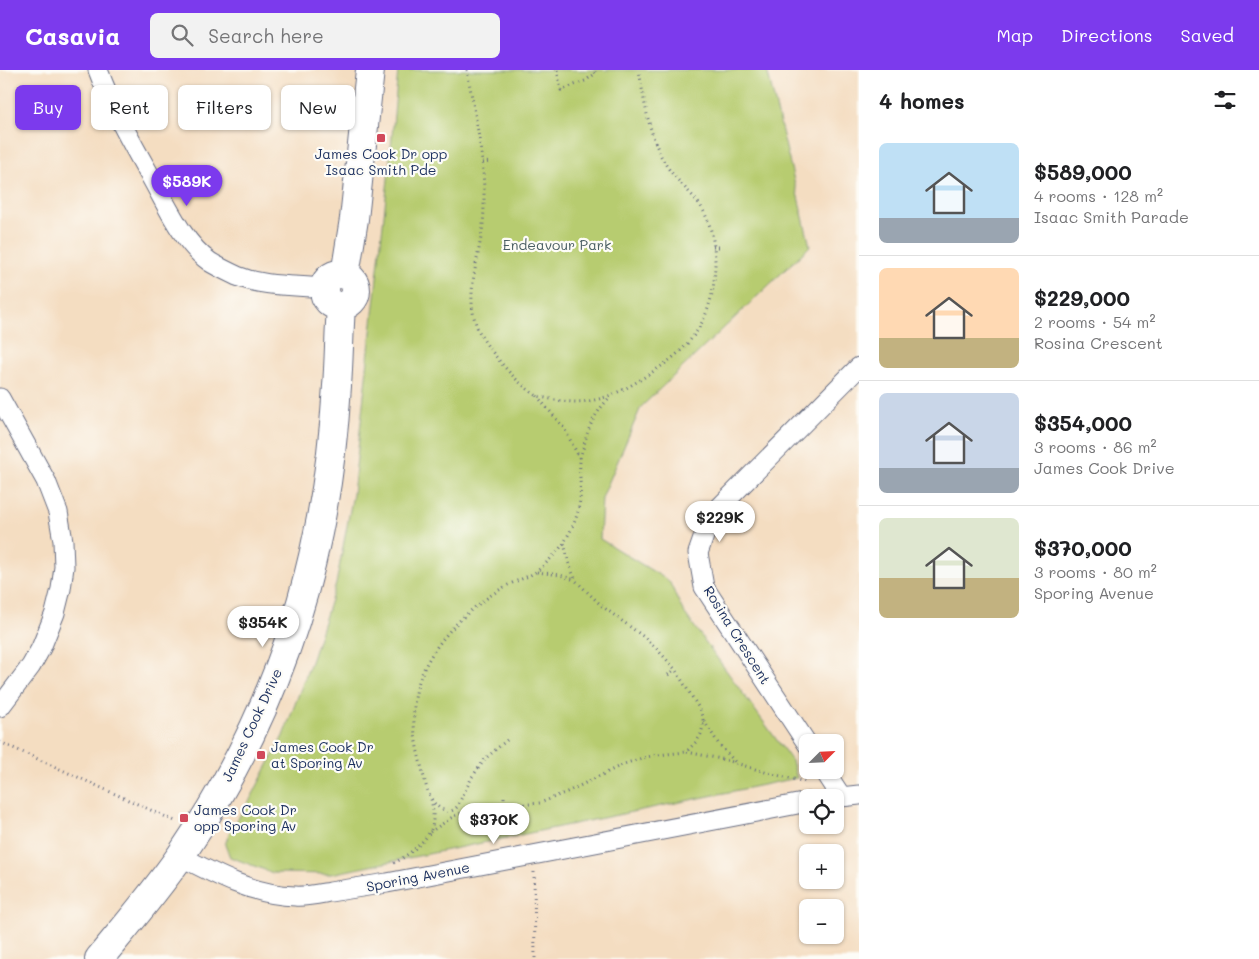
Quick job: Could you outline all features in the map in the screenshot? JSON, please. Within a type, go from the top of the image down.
[{"type":"street","points":[[98,70],[139,156],[179,228],[210,262],[253,281],[336,290]]},
{"type":"street","name":"James Cook Drive","points":[[99,959],[157,888],[218,796],[255,726],[281,662],[300,603],[318,534],[326,489],[337,389],[336,290],[354,219],[370,70]]},
{"type":"street","name":"Rosina Crescent","points":[[801,734],[704,587],[698,553],[711,516],[859,367]]},
{"type":"street","points":[[0,398],[46,481],[58,512],[63,541],[64,567],[55,613],[41,648],[31,666],[0,708]]},
{"type":"street","points":[[831,779],[839,789]]},
{"type":"street","name":"Sporing Avenue","points":[[180,856],[212,873],[246,887],[270,894],[296,896],[320,894],[799,804]]},
{"type":"path","points":[[467,70],[484,184],[483,227],[472,289],[472,303],[476,324],[489,348],[502,364],[537,396],[564,428],[580,459]]},
{"type":"path","points":[[557,70],[561,90],[596,74],[592,70]]},
{"type":"path","points":[[537,396],[564,401],[584,402],[610,396],[639,381],[683,349],[700,325],[708,306],[714,279],[715,259],[708,222],[700,206],[663,161],[655,143],[644,106],[639,70]]},
{"type":"path","points":[[482,163],[491,162]]},
{"type":"path","points":[[713,248],[723,247]]},
{"type":"path","points":[[430,832],[433,818],[431,798],[416,742],[414,717],[416,693],[423,671],[437,646],[454,626],[475,607],[505,587],[536,572],[564,543],[576,520],[579,507],[580,459],[585,437],[592,419],[610,396]]},
{"type":"path","points":[[564,543],[569,564],[576,580],[603,607],[656,648],[675,669],[696,701],[703,720],[718,743],[735,762]]},
{"type":"path","points":[[536,572],[560,575],[576,580]]},
{"type":"path","points":[[668,674],[675,669]]},
{"type":"path","points":[[686,752],[697,741],[703,726],[703,720]]},
{"type":"path","points":[[431,798],[442,810],[454,810],[472,777],[486,758],[507,740]]},
{"type":"path","points":[[0,742],[175,821]]},
{"type":"path","points":[[386,865],[406,856],[430,832],[456,815],[504,806],[540,803],[555,798],[611,770],[642,758],[657,755],[686,752],[704,755],[806,782]]},
{"type":"path","points":[[504,797],[504,806]]},
{"type":"path","points":[[454,810],[456,815]]},
{"type":"path","points":[[534,854],[535,959]]},
{"type":"green space","name":"Endeavour Park","points":[[398,70],[767,70],[810,246],[641,407],[602,498],[600,539],[669,581],[683,611],[792,761],[797,778],[331,874],[273,873],[230,857],[225,845],[230,831],[251,798],[283,736],[312,659],[336,584],[353,494],[389,170]]},
{"type":"place","name":"James Cook Dr opp Isaac Smith Pde","points":[[381,138]]},
{"type":"place","name":"James Cook Dr at Sporing Av","points":[[261,755]]},
{"type":"place","name":"James Cook Dr opp Sporing Av","points":[[184,818]]}]
